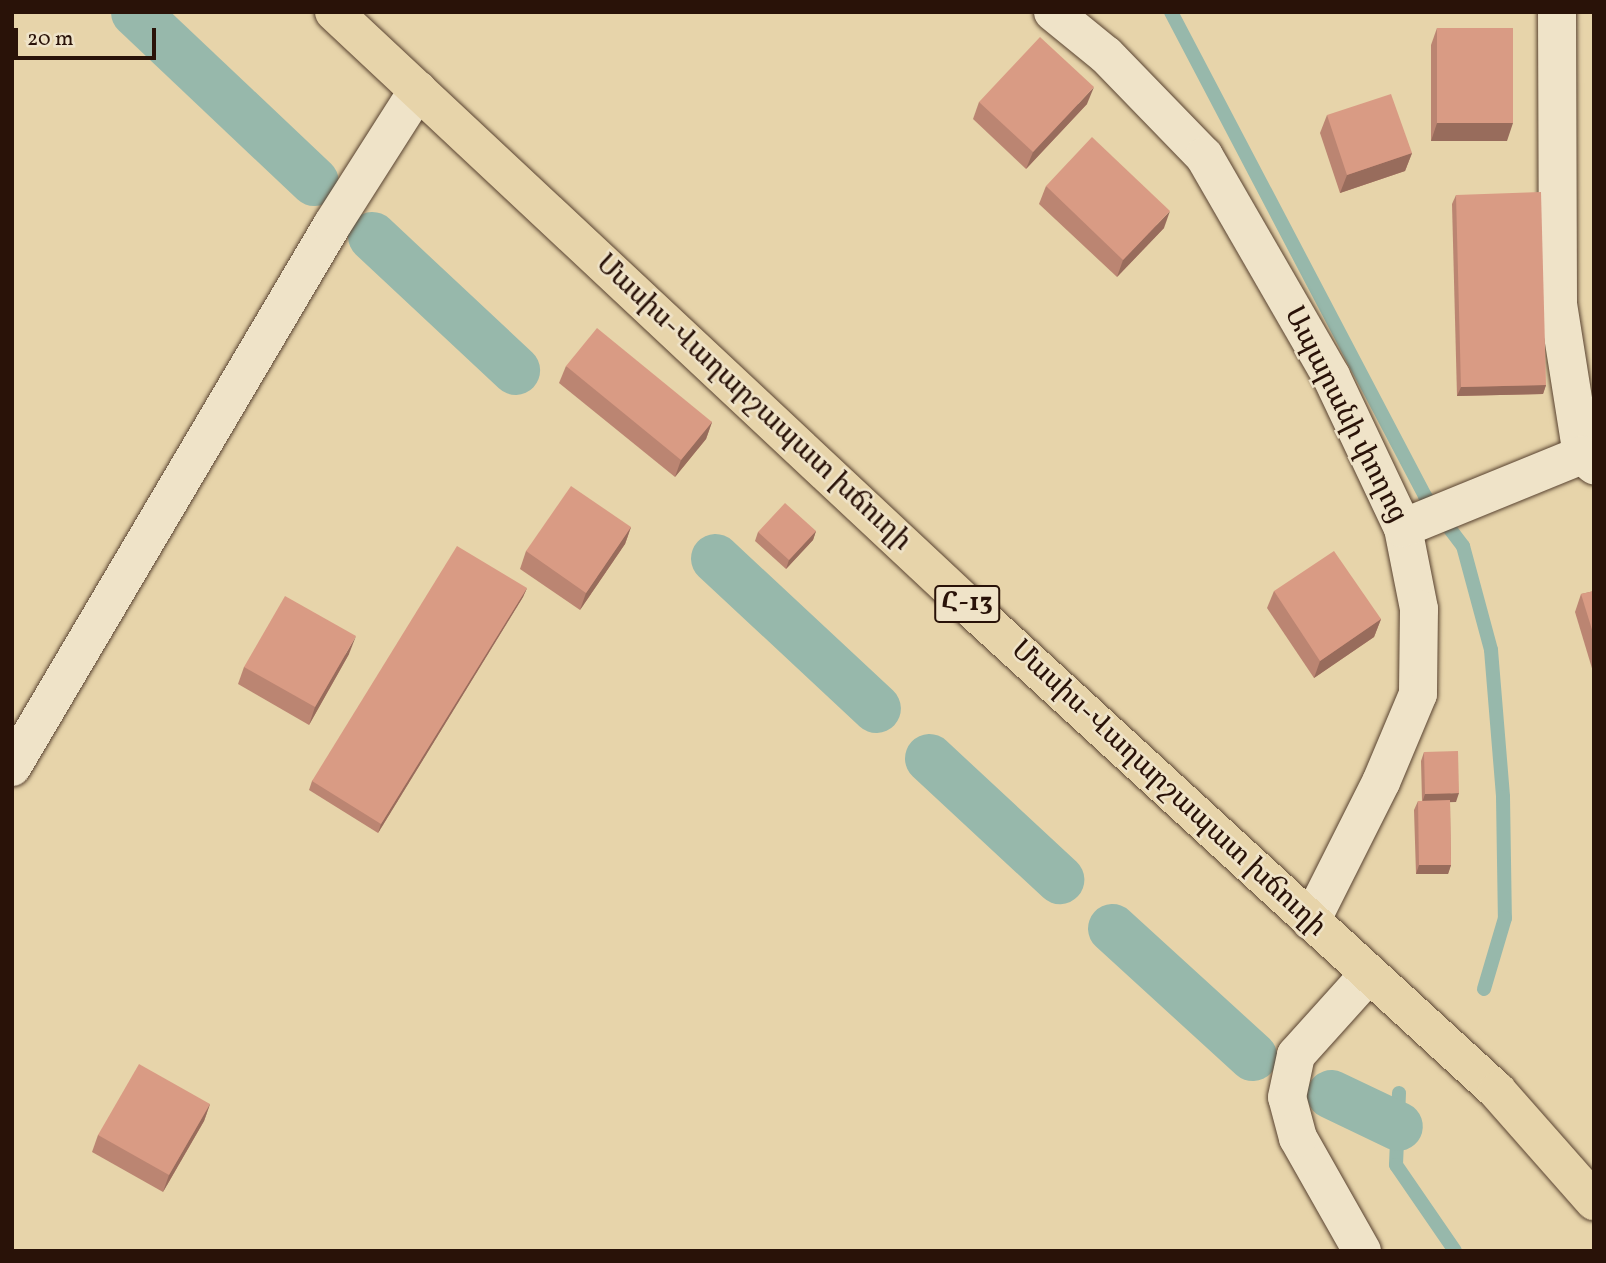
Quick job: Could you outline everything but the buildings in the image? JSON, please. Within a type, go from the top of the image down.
[{"type":"main road","name":"Մասիս-Վաղարշապատ խճուղի","points":[[334,12],[1368,975],[1497,1091],[1594,1201]]},
{"type":"street","name":"Ապարանի փողոց","points":[[1053,12],[1106,55],[1204,156],[1331,376],[1403,528],[1419,608],[1418,694],[1381,782],[1311,921]]},
{"type":"street","points":[[1403,528],[1588,460],[1558,304],[1557,12]]},
{"type":"street","points":[[12,767],[332,225],[418,90]]},
{"type":"street","points":[[1362,1251],[1298,1138],[1287,1097],[1296,1055],[1368,975]]},
{"type":"waterway","points":[[135,12],[314,181]]},
{"type":"waterway","points":[[1171,12],[1425,496],[1463,546],[1491,650],[1503,797],[1505,918],[1484,989]]},
{"type":"waterway","points":[[372,236],[515,370]]},
{"type":"waterway","points":[[715,558],[876,708]]},
{"type":"waterway","points":[[929,758],[1059,879]]},
{"type":"waterway","points":[[1112,928],[1252,1056]]},
{"type":"waterway","points":[[1399,1093],[1396,1165],[1455,1251]]},
{"type":"waterway","points":[[1331,1094],[1398,1126]]}]
